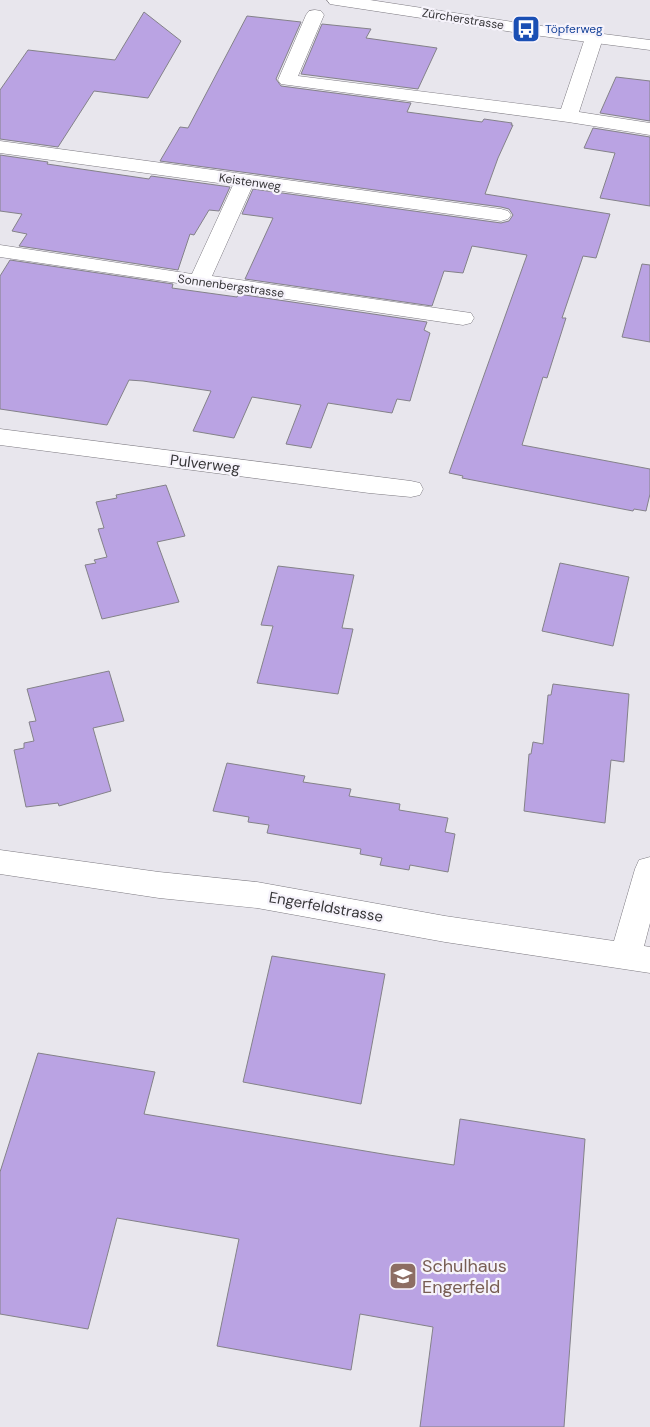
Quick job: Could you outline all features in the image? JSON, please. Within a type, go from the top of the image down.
[{"type":"street","name":"Zürcherstrasse","points":[[336,0],[650,45]]},
{"type":"street","points":[[316,15],[287,80],[568,116],[650,129]]},
{"type":"street","points":[[568,116],[594,38]]},
{"type":"street","name":"Keistenweg","points":[[0,147],[500,215]]},
{"type":"street","points":[[199,281],[245,181]]},
{"type":"street","name":"Sonnenbergstrasse","points":[[0,251],[463,318]]},
{"type":"street","name":"Pulverweg","points":[[0,438],[411,489]]},
{"type":"street","name":"Engerfeldstrasse","points":[[0,862],[159,885],[256,895],[445,929],[638,958]]},
{"type":"street","points":[[638,958],[650,869]]},
{"type":"building","points":[[144,12],[181,41],[148,98],[94,91],[58,147],[0,139],[0,90],[28,50],[115,60]]},
{"type":"building","points":[[247,16],[301,22],[276,79],[281,86],[411,103],[407,112],[482,122],[484,119],[512,123],[511,125],[513,125],[485,194],[610,214],[596,258],[583,256],[562,318],[566,318],[547,378],[543,377],[522,445],[650,469],[650,494],[646,511],[634,509],[633,511],[462,478],[463,476],[449,473],[527,255],[472,246],[463,273],[444,271],[432,306],[245,279],[273,218],[242,214],[253,189],[501,223],[509,221],[513,215],[509,209],[501,207],[160,161],[180,127],[188,128]]},
{"type":"building","points":[[322,24],[371,29],[366,38],[437,48],[418,89],[301,74]]},
{"type":"building","points":[[616,77],[650,81],[650,121],[600,113]]},
{"type":"building","points":[[593,128],[650,137],[650,206],[600,198],[615,153],[584,148]]},
{"type":"building","points":[[0,155],[149,179],[151,176],[230,187],[219,211],[209,210],[194,235],[190,234],[178,270],[19,246],[27,234],[12,231],[22,214],[0,211]]},
{"type":"building","points":[[10,260],[173,284],[172,288],[237,297],[238,294],[427,322],[424,330],[430,333],[410,401],[397,399],[392,413],[328,403],[311,448],[286,444],[301,405],[252,397],[234,438],[193,431],[211,391],[143,381],[129,380],[107,425],[0,409],[0,276]]},
{"type":"building","points":[[642,264],[650,265],[650,342],[622,337]]},
{"type":"building","points":[[166,485],[185,536],[157,542],[179,602],[102,619],[85,565],[96,563],[94,560],[107,557],[98,529],[104,528],[96,502],[117,498],[116,495]]},
{"type":"building","points":[[560,563],[629,577],[613,646],[542,631]]},
{"type":"building","points":[[278,566],[354,575],[342,628],[353,629],[338,694],[257,683],[273,626],[261,625]]},
{"type":"building","points":[[109,671],[124,721],[93,728],[111,791],[59,806],[58,803],[26,807],[14,750],[24,748],[24,743],[34,741],[29,722],[36,721],[27,689]]},
{"type":"building","points":[[553,684],[629,694],[624,762],[611,760],[605,823],[524,811],[529,754],[531,754],[533,742],[543,744],[548,695],[551,695]]},
{"type":"building","points":[[227,763],[305,776],[303,782],[351,789],[349,796],[400,804],[399,810],[448,818],[445,832],[455,834],[448,872],[410,865],[409,870],[380,865],[382,858],[360,854],[361,849],[267,833],[269,825],[248,822],[249,817],[213,811]]},
{"type":"building","points":[[272,956],[385,974],[361,1104],[243,1082]]},
{"type":"building","name":"Schulhaus Engerfeld","points":[[38,1053],[155,1072],[144,1114],[389,1155],[454,1165],[460,1119],[585,1139],[564,1427],[420,1427],[433,1327],[360,1314],[351,1370],[217,1346],[239,1239],[117,1218],[88,1329],[0,1314],[0,1172]]},
{"type":"place","name":"Töpferweg","points":[[526,29]]},
{"type":"place","name":"Schulhaus Engerfeld","points":[[403,1276]]}]
